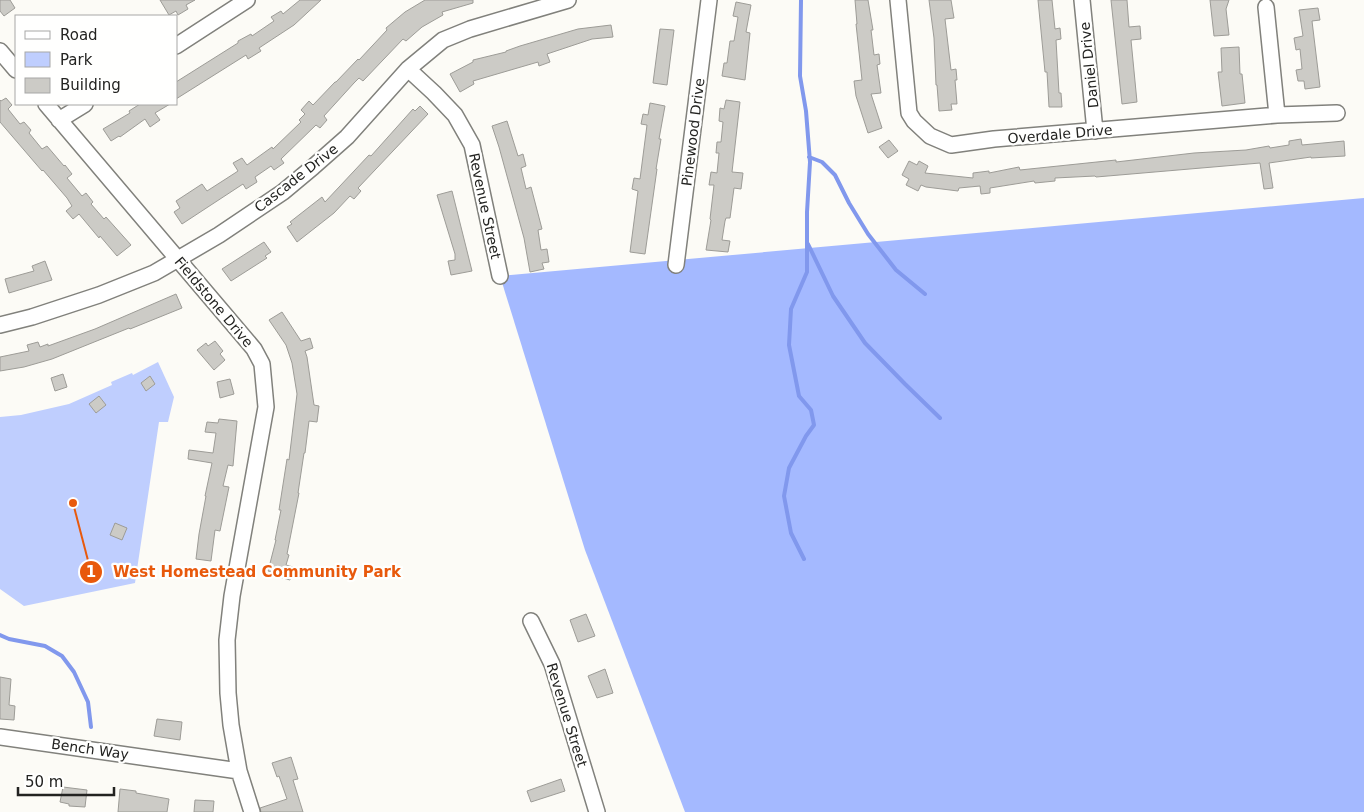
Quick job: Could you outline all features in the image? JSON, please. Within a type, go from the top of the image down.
[{"type":"street","points":[[178,45],[247,0]]},
{"type":"street","name":"Cascade Drive","points":[[0,325],[32,317],[99,295],[154,273],[220,235],[282,192],[347,137],[408,69],[443,40],[470,29],[568,0]]},
{"type":"street","points":[[703,0],[710,0]]},
{"type":"street","name":"Pinewood Drive","points":[[676,264],[710,0]]},
{"type":"street","name":"Overdale Drive","points":[[898,0],[909,113],[914,121],[930,136],[951,145],[994,139],[1277,115],[1337,113]]},
{"type":"street","name":"Daniel Drive","points":[[1082,0],[1095,131]]},
{"type":"street","points":[[1266,7],[1277,115]]},
{"type":"street","points":[[0,51],[15,69]]},
{"type":"street","name":"Revenue Street","points":[[408,69],[455,115],[472,145],[500,276]]},
{"type":"street","name":"Fieldstone Drive","points":[[47,105],[254,349],[262,364],[266,407],[231,603],[227,640],[231,725],[239,770],[252,812]]},
{"type":"street","points":[[60,120],[83,105]]},
{"type":"street","name":"Revenue Street","points":[[531,621],[552,664],[597,812]]},
{"type":"street","name":"Bench Way","points":[[0,737],[239,770]]},
{"type":"green space","points":[[158,362],[174,397],[168,422],[159,422],[135,583],[24,606],[0,589],[0,417],[21,415],[69,404],[112,385],[111,382],[132,373],[133,375]]},
{"type":"shaded area","points":[[1364,198],[1364,812],[685,812],[585,550],[500,276]]},
{"type":"building","points":[[0,0],[10,0],[15,8],[4,16],[0,11]]},
{"type":"building","points":[[160,0],[195,0],[186,5],[188,9],[178,15],[176,11],[169,15]]},
{"type":"building","points":[[300,0],[321,0],[294,25],[259,48],[261,51],[248,59],[246,55],[178,98],[178,81],[238,43],[238,41],[251,34],[252,36],[274,21],[271,17],[281,11],[283,14]]},
{"type":"building","points":[[425,0],[473,0],[473,3],[442,12],[443,15],[422,27],[406,41],[403,39],[363,81],[359,78],[354,83],[324,116],[327,120],[320,128],[316,125],[281,159],[284,163],[274,170],[271,166],[255,177],[257,182],[246,189],[243,184],[182,224],[174,212],[180,208],[176,201],[202,184],[207,191],[235,173],[238,171],[233,163],[242,158],[247,165],[272,147],[273,149],[301,122],[299,120],[305,114],[301,110],[309,101],[313,105],[359,60],[387,30],[386,28],[405,12]]},
{"type":"building","points":[[855,0],[868,0],[873,30],[871,30],[874,55],[879,54],[880,64],[877,65],[881,93],[871,94],[882,128],[868,133],[856,96],[854,81],[862,80]]},
{"type":"building","points":[[929,0],[951,0],[954,18],[945,19],[951,70],[956,69],[957,80],[955,80],[957,104],[951,104],[952,110],[939,111],[934,38]]},
{"type":"building","points":[[1038,0],[1052,0],[1055,29],[1060,28],[1061,39],[1056,40],[1059,93],[1061,93],[1062,107],[1049,107],[1047,72],[1045,72]]},
{"type":"building","points":[[1111,0],[1127,0],[1129,27],[1140,26],[1141,39],[1131,40],[1137,102],[1122,104]]},
{"type":"building","points":[[1210,0],[1229,0],[1226,9],[1229,35],[1214,36]]},
{"type":"building","points":[[736,2],[751,5],[746,32],[750,33],[745,80],[722,76],[724,63],[727,63],[730,41],[734,41],[738,17],[733,16]]},
{"type":"building","points":[[1318,8],[1320,20],[1312,21],[1320,87],[1305,89],[1304,81],[1298,81],[1296,70],[1302,69],[1300,49],[1296,50],[1294,38],[1303,36],[1299,10]]},
{"type":"building","points":[[611,25],[613,37],[592,39],[547,54],[550,62],[539,66],[538,62],[473,81],[474,84],[460,92],[450,74],[473,62],[473,60],[506,52],[578,29]]},
{"type":"building","points":[[660,29],[674,30],[667,85],[653,83]]},
{"type":"building","points":[[1239,47],[1240,74],[1242,74],[1245,103],[1222,106],[1218,72],[1222,72],[1221,48]]},
{"type":"building","points":[[6,98],[12,105],[8,109],[20,124],[24,122],[31,130],[29,133],[42,149],[47,146],[65,165],[72,174],[67,178],[82,196],[86,193],[93,202],[91,204],[104,219],[106,217],[131,245],[117,256],[79,214],[73,219],[66,211],[72,206],[67,198],[0,122],[0,100]]},
{"type":"building","points":[[726,100],[740,102],[732,172],[743,173],[741,189],[734,188],[730,218],[726,218],[725,221],[722,240],[730,241],[728,252],[706,250],[714,185],[709,185],[711,172],[717,173],[719,153],[716,153],[717,142],[721,142],[723,122],[719,121],[720,108],[724,109]]},
{"type":"building","points":[[650,103],[665,106],[659,139],[661,139],[645,254],[630,252],[638,191],[632,189],[634,178],[640,179],[647,125],[641,124],[643,114],[648,115]]},
{"type":"building","points":[[138,105],[168,105],[155,113],[160,120],[150,127],[145,119],[120,137],[111,141],[103,129],[130,113],[129,111]]},
{"type":"building","points":[[420,106],[428,114],[358,188],[361,191],[354,199],[350,196],[334,213],[297,242],[287,227],[292,224],[290,222],[322,197],[325,202],[369,155],[371,156],[413,109],[415,111]]},
{"type":"building","points":[[507,121],[518,156],[523,154],[526,166],[521,168],[526,189],[531,187],[542,229],[538,230],[541,250],[547,249],[549,262],[542,263],[544,269],[530,272],[524,238],[492,126]]},
{"type":"building","points":[[1301,139],[1302,145],[1344,141],[1345,156],[1311,157],[1269,163],[1273,188],[1264,189],[1260,163],[1096,177],[1055,178],[1055,181],[1035,183],[1034,181],[990,188],[990,193],[981,194],[980,186],[959,188],[958,191],[921,185],[918,191],[906,185],[909,179],[902,175],[909,161],[917,165],[919,161],[928,166],[925,173],[973,178],[973,173],[989,171],[989,173],[1019,167],[1020,170],[1194,153],[1246,150],[1269,146],[1270,148],[1289,145],[1289,141]]},
{"type":"building","points":[[889,140],[898,151],[888,158],[879,147]]},
{"type":"building","points":[[452,191],[472,271],[451,275],[448,261],[455,260],[455,254],[437,195]]},
{"type":"building","points":[[264,242],[271,252],[265,256],[267,258],[231,281],[222,269]]},
{"type":"building","points":[[45,261],[52,280],[9,293],[5,279],[34,271],[32,266]]},
{"type":"building","points":[[176,294],[182,308],[52,359],[0,371],[0,357],[29,351],[27,345],[38,342],[40,347],[48,344],[48,346],[95,329]]},
{"type":"building","points":[[282,312],[301,341],[310,338],[313,348],[305,351],[314,405],[319,406],[317,422],[309,421],[299,493],[287,554],[289,555],[286,565],[293,567],[290,580],[276,576],[277,573],[268,571],[281,510],[279,510],[287,459],[289,460],[297,394],[292,363],[286,345],[269,320]]},
{"type":"building","points":[[215,341],[223,351],[220,354],[225,360],[214,370],[197,350],[206,343],[208,346]]},
{"type":"building","points":[[63,374],[67,387],[55,391],[51,378]]},
{"type":"building","points":[[150,376],[155,384],[146,391],[141,383]]},
{"type":"building","points":[[230,379],[234,394],[220,398],[217,382]]},
{"type":"building","points":[[99,396],[106,405],[96,413],[89,404]]},
{"type":"building","points":[[219,419],[237,421],[233,466],[228,465],[223,486],[229,487],[220,531],[215,530],[211,561],[196,559],[212,463],[188,459],[189,450],[213,453],[216,433],[205,432],[207,422],[218,423]]},
{"type":"building","points":[[115,523],[127,528],[122,540],[110,535]]},
{"type":"building","points":[[586,614],[595,636],[578,642],[570,620]]},
{"type":"building","points":[[605,669],[613,693],[597,698],[588,676]]},
{"type":"building","points":[[0,677],[11,679],[9,705],[15,706],[14,720],[0,719]]},
{"type":"building","points":[[157,719],[182,722],[180,740],[154,736]]},
{"type":"building","points":[[291,757],[298,779],[293,780],[303,812],[261,812],[260,808],[287,799],[272,763]]},
{"type":"building","points":[[561,779],[565,791],[531,802],[527,791]]},
{"type":"building","points":[[63,787],[87,790],[85,807],[69,806],[69,804],[60,802]]},
{"type":"building","points":[[120,789],[169,799],[167,812],[118,812]]},
{"type":"building","points":[[195,800],[214,801],[213,812],[194,812]]},
{"type":"waterway","points":[[801,0],[800,76],[806,111],[810,162],[807,212],[807,272],[791,309],[789,345],[799,396],[811,410],[814,425],[789,468],[784,496],[791,533],[804,559]]},
{"type":"waterway","points":[[809,157],[822,162],[835,175],[868,234],[896,270],[925,294]]},
{"type":"waterway","points":[[808,244],[833,296],[865,343],[940,418]]},
{"type":"waterway","points":[[0,635],[9,639],[45,646],[62,656],[74,672],[88,702],[91,727]]},
{"type":"place","name":"West Homestead Community Park","points":[[73,503]]}]
